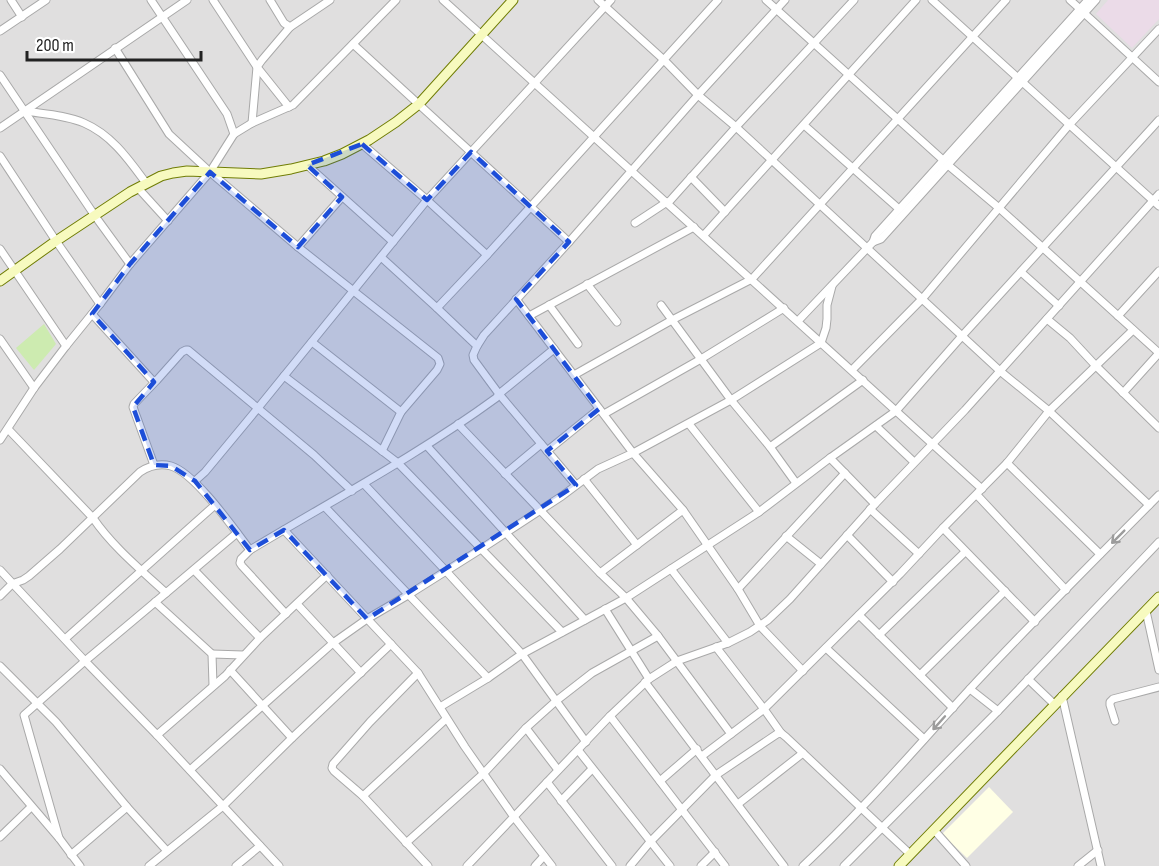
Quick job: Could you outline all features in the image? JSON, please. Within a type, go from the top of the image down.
[{"type":"street","points":[[11,0],[22,17]]},
{"type":"street","points":[[0,32],[46,0]]},
{"type":"street","points":[[151,0],[227,114],[234,134]]},
{"type":"street","points":[[0,128],[187,0]]},
{"type":"street","points":[[213,0],[257,67],[289,107]]},
{"type":"street","points":[[270,0],[284,23],[290,27]]},
{"type":"street","points":[[252,123],[257,67],[290,27],[330,0]]},
{"type":"street","points":[[1,438],[34,388],[66,346],[130,264],[210,172],[234,134],[252,123],[289,107],[301,98],[396,0]]},
{"type":"street","points":[[443,0],[982,489]]},
{"type":"street","points":[[0,281],[142,186],[173,173],[187,171],[261,174],[307,165],[342,154],[362,144],[419,104],[513,0]]},
{"type":"street","points":[[598,0],[664,60],[698,95],[736,127],[1000,371],[1049,411],[1149,505]]},
{"type":"street","points":[[195,481],[258,408],[427,200],[610,0]]},
{"type":"street","points":[[437,308],[718,0]]},
{"type":"street","points":[[766,0],[1159,353],[1123,393]]},
{"type":"street","points":[[576,485],[499,394],[474,360],[473,355],[484,334],[785,0]]},
{"type":"street","points":[[635,223],[667,202],[854,0]]},
{"type":"street","points":[[704,236],[916,0]]},
{"type":"street","points":[[932,0],[1156,203]]},
{"type":"street","points":[[573,375],[752,279],[1006,0]]},
{"type":"street","points":[[1070,0],[1159,82]]},
{"type":"street","points":[[1082,11],[1088,0]]},
{"type":"street","points":[[798,321],[873,242],[881,239],[945,163],[1082,11],[1096,0]]},
{"type":"street","points":[[852,370],[922,298],[1069,125],[1159,29]]},
{"type":"street","points":[[353,44],[569,242]]},
{"type":"street","points":[[116,48],[169,134],[298,247],[438,358],[440,364],[437,370],[401,412],[382,451]]},
{"type":"street","points":[[0,75],[130,264]]},
{"type":"street","points":[[25,111],[82,122],[107,136],[121,149],[142,186],[168,221]]},
{"type":"street","points":[[440,706],[488,678],[522,654],[626,598],[709,545],[759,512],[896,411],[1159,120]]},
{"type":"street","points":[[804,124],[899,209]]},
{"type":"street","points":[[362,144],[487,255]]},
{"type":"street","points":[[0,156],[100,304]]},
{"type":"street","points":[[873,242],[875,236],[899,209],[945,163]]},
{"type":"street","points":[[307,165],[393,242]]},
{"type":"street","points":[[691,177],[725,212]]},
{"type":"street","points":[[466,866],[647,680],[677,661],[750,633],[790,599],[1080,282],[1156,203],[1159,194]]},
{"type":"street","points":[[298,247],[342,197]]},
{"type":"street","points":[[529,316],[694,227]]},
{"type":"street","points":[[0,249],[66,346]]},
{"type":"street","points":[[381,257],[477,346]]},
{"type":"street","points":[[1118,316],[1159,271]]},
{"type":"street","points":[[1021,272],[1059,306]]},
{"type":"street","points":[[586,284],[617,322]]},
{"type":"street","points":[[190,770],[333,644],[367,619],[506,533],[598,469],[689,424],[821,343],[826,328],[827,305],[832,286]]},
{"type":"street","points":[[516,299],[633,453],[683,510],[709,545],[760,626],[803,671]]},
{"type":"street","points":[[549,305],[578,344]]},
{"type":"street","points":[[661,305],[796,483]]},
{"type":"street","points":[[547,451],[602,412],[701,359],[784,308]]},
{"type":"street","points":[[92,314],[153,381],[156,381]]},
{"type":"street","points":[[1047,319],[1070,338],[1159,428]]},
{"type":"street","points":[[702,756],[764,709],[803,671],[977,495],[1007,463],[1049,411],[1133,330]]},
{"type":"street","points":[[0,339],[34,388]]},
{"type":"street","points":[[312,342],[401,412]]},
{"type":"street","points":[[286,614],[240,563],[250,550],[427,446],[482,408],[554,349]]},
{"type":"street","points":[[154,465],[133,407],[182,352],[188,350],[314,455],[352,491]]},
{"type":"street","points":[[284,376],[398,464],[562,632]]},
{"type":"street","points":[[770,447],[863,380]]},
{"type":"street","points":[[458,424],[626,598],[658,636],[730,734]]},
{"type":"street","points":[[689,424],[759,512]]},
{"type":"street","points":[[876,426],[914,462]]},
{"type":"street","points":[[8,429],[93,518],[105,534],[166,593]]},
{"type":"street","points":[[505,474],[541,444]]},
{"type":"street","points":[[427,446],[585,620]]},
{"type":"street","points":[[831,458],[919,554]]},
{"type":"street","points":[[1007,463],[1100,554]]},
{"type":"street","points":[[0,596],[12,584],[29,576],[140,472],[154,465],[171,466],[195,481],[250,550]]},
{"type":"street","points":[[738,589],[845,473]]},
{"type":"street","points":[[584,479],[637,545]]},
{"type":"street","points":[[364,484],[522,654],[586,742]]},
{"type":"street","points":[[977,495],[1066,590]]},
{"type":"street","points":[[803,866],[861,809],[970,689],[1159,495]]},
{"type":"street","points":[[65,639],[214,505]]},
{"type":"street","points":[[325,507],[488,678]]},
{"type":"street","points":[[600,573],[683,510]]},
{"type":"street","points":[[943,528],[1035,622]]},
{"type":"street","points":[[284,530],[418,673],[465,747],[552,866]]},
{"type":"street","points":[[59,838],[24,715],[237,533]]},
{"type":"street","points":[[847,535],[893,582]]},
{"type":"street","points":[[786,536],[821,564]]},
{"type":"street","points":[[844,866],[998,711],[1159,542]]},
{"type":"street","points":[[879,635],[965,552]]},
{"type":"street","points":[[671,569],[728,643]]},
{"type":"street","points":[[0,570],[279,866]]},
{"type":"street","points":[[194,570],[260,638]]},
{"type":"street","points":[[157,735],[230,670],[260,638],[327,575]]},
{"type":"street","points":[[920,675],[1005,591]]},
{"type":"street","points":[[899,866],[1159,597]]},
{"type":"street","points":[[155,602],[212,654],[243,655]]},
{"type":"street","points":[[297,604],[361,673]]},
{"type":"street","points":[[605,609],[647,680],[784,866]]},
{"type":"street","points":[[1146,611],[1159,670]]},
{"type":"street","points":[[859,615],[953,708]]},
{"type":"street","points":[[406,843],[484,773],[526,728],[556,701],[592,673],[658,636]]},
{"type":"street","points":[[149,866],[223,806],[391,644]]},
{"type":"street","points":[[716,647],[781,734],[910,854]]},
{"type":"street","points":[[826,648],[924,740]]},
{"type":"street","points":[[212,654],[213,685]]},
{"type":"street","points":[[0,666],[56,722],[167,851]]},
{"type":"street","points":[[230,670],[292,738]]},
{"type":"street","points":[[418,673],[370,722],[332,768],[363,796],[428,866]]},
{"type":"street","points":[[1028,679],[1054,704]]},
{"type":"street","points":[[1115,721],[1110,705],[1113,699],[1159,687]]},
{"type":"street","points":[[970,689],[998,711]]},
{"type":"street","points":[[1062,696],[1101,866]]},
{"type":"street","points":[[610,716],[725,866]]},
{"type":"street","points":[[363,796],[446,719]]},
{"type":"street","points":[[526,728],[558,770]]},
{"type":"street","points":[[630,866],[681,809],[716,775],[773,735],[781,734]]},
{"type":"street","points":[[660,781],[697,749]]},
{"type":"street","points":[[578,750],[670,866]]},
{"type":"street","points":[[738,804],[803,753]]},
{"type":"street","points":[[0,769],[80,866]]},
{"type":"street","points":[[561,801],[592,769]]},
{"type":"street","points":[[547,782],[612,866]]},
{"type":"street","points":[[0,837],[31,807]]},
{"type":"street","points":[[71,855],[127,807]]},
{"type":"street","points":[[934,830],[965,866]]},
{"type":"street","points":[[236,866],[260,846]]},
{"type":"street","points":[[1078,866],[1098,850]]},
{"type":"street","points":[[701,866],[715,852]]},
{"type":"street","points":[[535,866],[544,856]]},
{"type":"highlighted area","points":[[362,144],[427,200],[471,152],[569,242],[516,299],[599,409],[547,451],[576,485],[367,619],[284,530],[250,550],[195,481],[171,466],[154,465],[133,407],[154,382],[92,314],[130,264],[210,172],[298,247],[342,197],[307,165]]},
{"type":"shaded area","points":[[0,0],[1159,0],[1159,866],[0,866]]},
{"type":"shaded area","points":[[1108,0],[1159,0],[1159,19],[1132,48],[1096,14]]},
{"type":"shaded area","points":[[989,787],[1013,812],[967,858],[942,834]]},
{"type":"green space","points":[[44,324],[56,344],[34,370],[16,348]]}]
